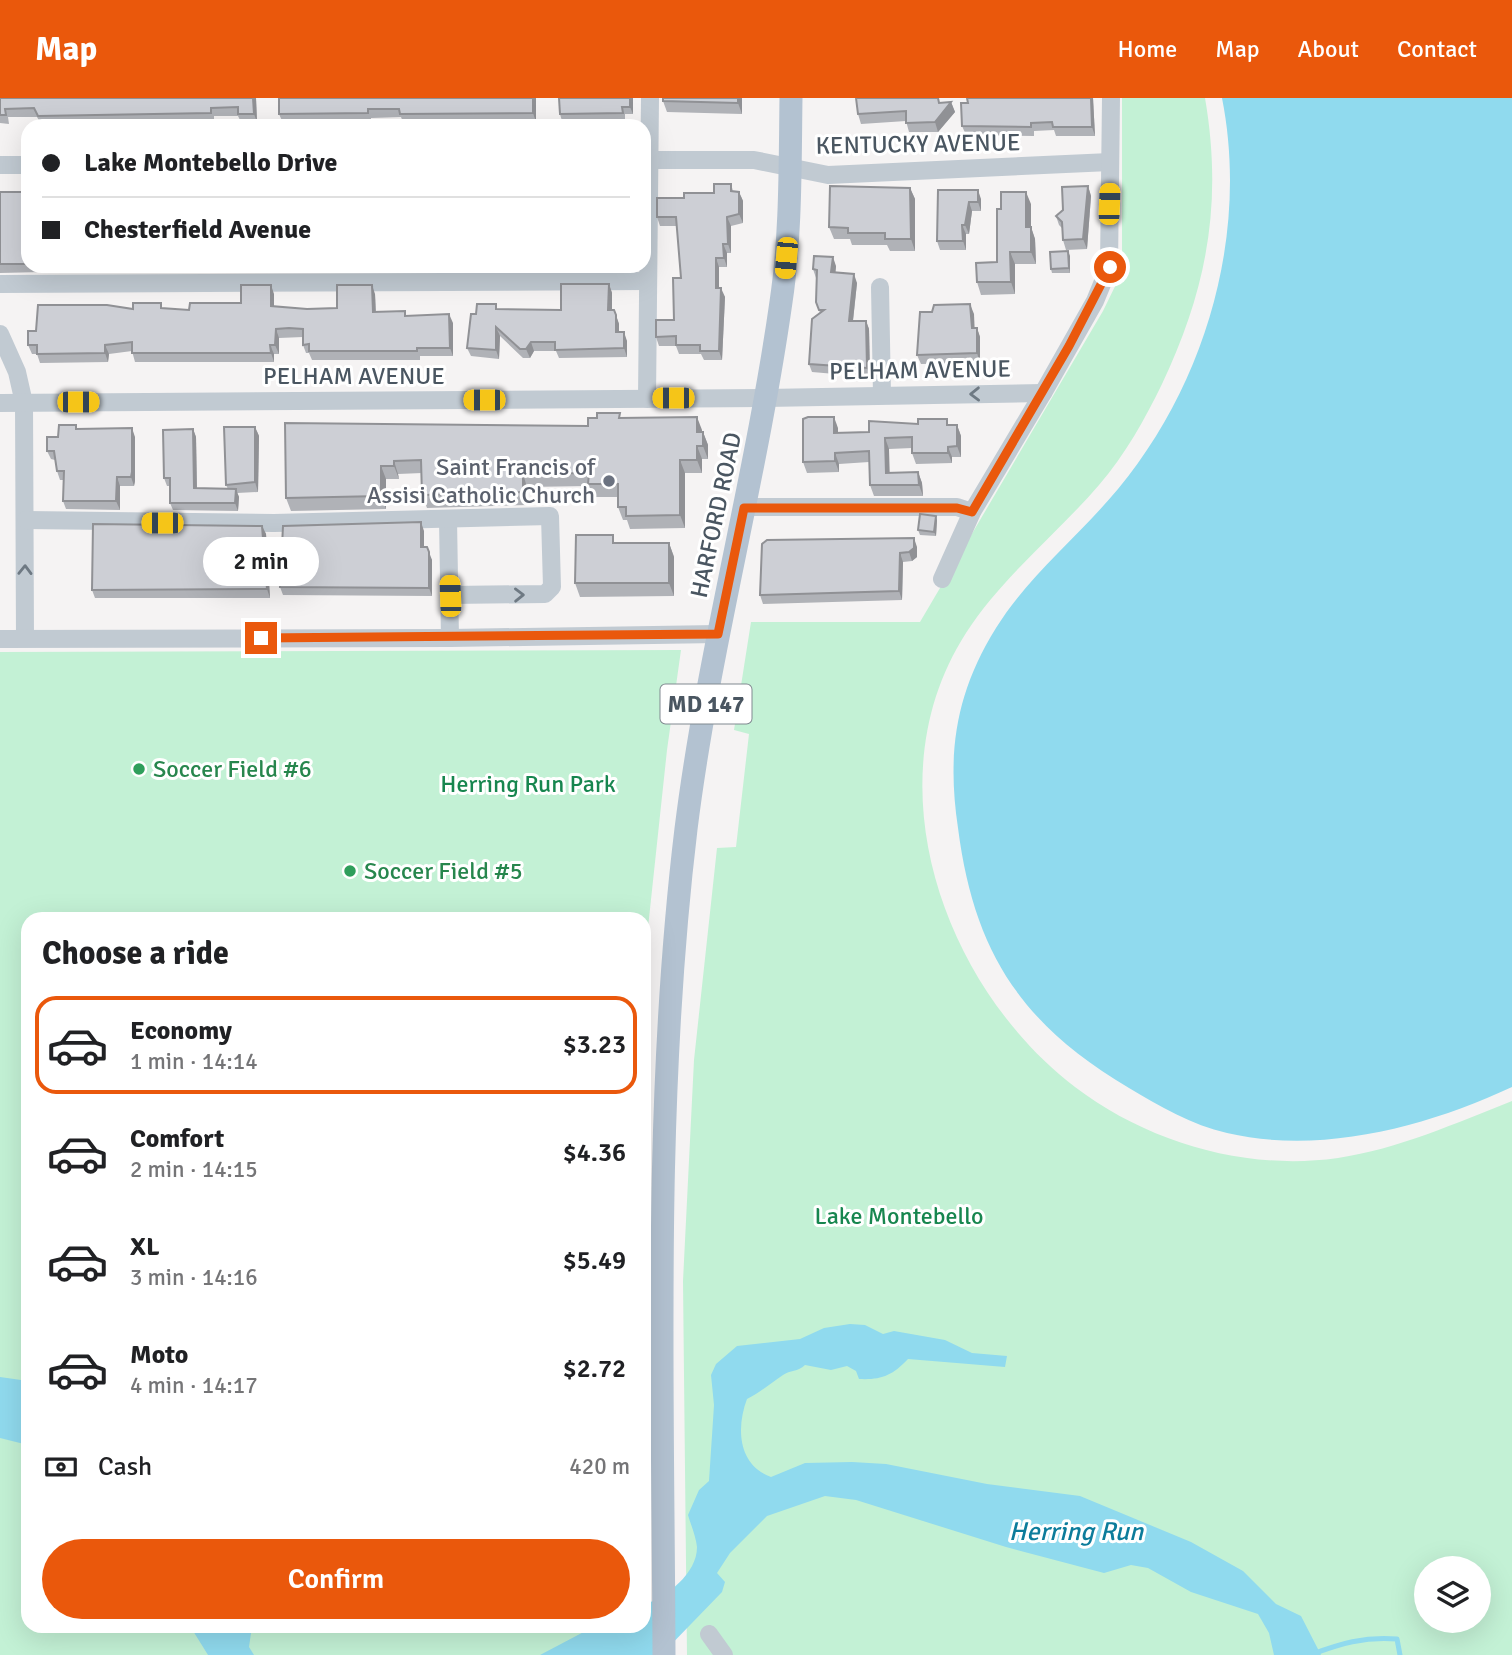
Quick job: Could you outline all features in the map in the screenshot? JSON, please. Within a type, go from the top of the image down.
[{"type":"main road","name":"HARFORD ROAD","points":[[664,1655],[663,1300],[669,1023],[678,908],[694,775],[718,634],[766,398],[782,299],[791,98]]},
{"type":"street","points":[[649,119],[650,98]]},
{"type":"street","points":[[942,579],[972,512],[1043,393],[1095,300],[1110,267],[1111,98]]},
{"type":"street","name":"KENTUCKY AVENUE","points":[[651,160],[754,160],[828,174],[1110,162]]},
{"type":"street","points":[[0,165],[21,164]]},
{"type":"street","points":[[647,273],[647,399]]},
{"type":"street","points":[[0,284],[647,281]]},
{"type":"street","points":[[880,287],[882,396]]},
{"type":"street","points":[[0,334],[17,372],[24,403],[25,638]]},
{"type":"street","name":"PELHAM AVENUE","points":[[0,403],[766,398],[1043,393]]},
{"type":"street","points":[[744,508],[957,508],[972,512]]},
{"type":"street","points":[[26,520],[149,524],[551,516],[552,587],[545,594],[450,596]]},
{"type":"street","points":[[447,519],[450,638]]},
{"type":"street","points":[[0,639],[450,638],[718,634]]},
{"type":"street","points":[[709,1634],[724,1655]]},
{"type":"green space","name":"Lake Montebello","points":[[1122,98],[1205,98],[1212,174],[1211,210],[1200,279],[1178,349],[1149,410],[1117,461],[1082,503],[980,613],[966,633],[938,691],[924,753],[924,816],[935,878],[958,939],[989,995],[1029,1045],[1075,1087],[1104,1107],[1166,1138],[1234,1156],[1268,1160],[1338,1158],[1405,1142],[1512,1101],[1512,1655],[687,1655],[683,1281],[694,1060],[717,848],[736,847],[749,734],[734,730],[751,622],[920,622],[1103,311],[1122,272]]},
{"type":"green space","name":"Herring Run Park","points":[[681,650],[650,912],[21,912],[21,1633],[639,1633],[640,1655],[0,1655],[0,652]]},
{"type":"water","points":[[1222,98],[1512,98],[1512,1087],[1409,1125],[1336,1139],[1263,1139],[1201,1125],[1129,1088],[1091,1064],[1059,1038],[1032,1010],[1009,980],[991,948],[976,912],[966,872],[955,801],[954,750],[958,725],[971,677],[982,653],[996,628],[1023,591],[1118,489],[1149,447],[1175,402],[1197,355],[1213,305],[1224,254],[1230,202],[1229,150]]},
{"type":"water","name":"Herring Run","points":[[865,1325],[883,1334],[894,1331],[945,1340],[972,1353],[1007,1356],[1005,1367],[908,1359],[880,1378],[859,1379],[856,1371],[847,1366],[831,1370],[805,1365],[786,1373],[747,1399],[744,1410],[741,1422],[742,1444],[752,1464],[760,1471],[771,1477],[805,1463],[886,1464],[987,1484],[1080,1496],[1191,1542],[1243,1571],[1276,1604],[1301,1616],[1321,1655],[1274,1655],[1269,1633],[1258,1614],[1191,1592],[1148,1568],[1131,1565],[1104,1573],[1006,1547],[856,1500],[825,1496],[767,1516],[730,1553],[717,1573],[725,1582],[722,1592],[661,1655],[540,1655],[582,1633],[651,1633],[651,1602],[679,1583],[696,1557],[695,1535],[688,1515],[699,1490],[709,1481],[714,1405],[711,1375],[716,1364],[737,1346],[800,1339],[824,1328]]},
{"type":"water","points":[[0,1377],[21,1380],[21,1443],[0,1438]]},
{"type":"water","points":[[194,1633],[251,1633],[249,1647],[254,1655],[208,1655]]},
{"type":"building","points":[[0,98],[253,98],[254,114],[238,114],[238,107],[211,108],[211,113],[38,116],[34,108],[5,109],[6,115],[0,115]]},
{"type":"building","points":[[279,98],[533,98],[533,113],[400,114],[399,109],[368,109],[368,113],[279,114]]},
{"type":"building","points":[[559,98],[630,98],[630,107],[622,107],[623,113],[560,114]]},
{"type":"building","points":[[663,98],[738,98],[738,103],[663,101]]},
{"type":"building","points":[[856,98],[938,98],[939,103],[951,102],[935,122],[906,123],[906,111],[858,114]]},
{"type":"building","points":[[967,98],[1091,98],[1092,127],[1053,127],[1052,122],[1031,123],[1031,127],[962,126],[961,103],[968,103]]},
{"type":"building","points":[[714,184],[731,184],[731,191],[739,192],[739,214],[727,217],[728,244],[723,244],[724,258],[716,258],[716,288],[721,288],[719,351],[700,351],[700,345],[676,345],[676,336],[656,337],[656,320],[674,320],[673,278],[681,278],[676,217],[657,217],[657,198],[684,198],[684,193],[714,193]]},
{"type":"building","points":[[830,186],[910,188],[911,239],[885,239],[885,233],[848,233],[848,228],[829,227]]},
{"type":"building","points":[[1088,186],[1083,239],[1063,240],[1062,222],[1056,216],[1063,210],[1062,187]]},
{"type":"building","points":[[938,190],[978,190],[978,202],[969,202],[965,225],[962,225],[963,241],[937,241]]},
{"type":"building","points":[[0,192],[21,192],[21,264],[0,264]]},
{"type":"building","points":[[1001,192],[1026,192],[1026,227],[1031,227],[1031,252],[1010,252],[1011,282],[977,282],[976,263],[997,262],[997,209],[1001,209]]},
{"type":"building","points":[[1068,251],[1069,268],[1051,269],[1050,252]]},
{"type":"building","points":[[814,256],[833,257],[831,272],[854,274],[849,321],[866,321],[867,368],[809,364],[812,319],[824,310],[819,310],[816,302],[817,270],[813,269]]},
{"type":"building","points":[[561,284],[609,284],[608,310],[614,310],[616,315],[616,332],[624,332],[624,348],[555,350],[555,342],[531,342],[526,349],[520,349],[496,327],[496,350],[467,348],[471,314],[476,314],[477,304],[496,304],[496,309],[561,310]]},
{"type":"building","points":[[241,285],[271,285],[271,306],[307,309],[337,308],[337,285],[372,285],[373,312],[405,311],[405,316],[449,314],[450,348],[417,348],[417,351],[309,351],[309,344],[303,345],[303,329],[289,328],[276,329],[275,345],[270,345],[271,353],[132,353],[132,342],[105,345],[105,353],[37,354],[37,345],[28,345],[28,331],[36,331],[38,305],[107,305],[133,309],[133,303],[161,303],[161,308],[189,310],[190,303],[241,303]]},
{"type":"building","points":[[970,304],[972,328],[977,328],[977,353],[917,355],[920,312],[932,312],[934,305]]},
{"type":"building","points":[[597,413],[620,413],[619,418],[697,417],[697,432],[703,432],[703,446],[697,446],[697,460],[680,460],[680,515],[626,516],[626,507],[618,507],[618,484],[588,484],[589,473],[523,474],[523,492],[422,495],[421,460],[394,461],[394,466],[381,466],[381,496],[286,498],[285,423],[588,426],[588,418],[597,418]]},
{"type":"building","points":[[834,417],[834,433],[869,432],[869,421],[918,424],[918,419],[947,419],[947,425],[957,425],[957,446],[948,447],[948,453],[912,453],[912,437],[885,438],[886,473],[918,472],[919,485],[870,485],[869,451],[835,453],[835,461],[803,462],[803,419]]},
{"type":"building","points":[[59,425],[76,425],[76,429],[132,428],[131,477],[117,477],[116,501],[63,501],[64,471],[57,471],[54,451],[47,451],[47,437],[58,437]]},
{"type":"building","points":[[224,427],[255,427],[255,482],[226,485]]},
{"type":"building","points":[[193,429],[194,488],[236,489],[235,503],[170,503],[170,478],[164,478],[163,430]]},
{"type":"building","points":[[920,514],[936,516],[934,532],[918,530]]},
{"type":"building","points":[[421,522],[421,547],[427,547],[429,552],[429,588],[280,587],[283,526]]},
{"type":"building","points":[[93,524],[262,526],[267,589],[92,590]]},
{"type":"building","points":[[576,535],[613,535],[613,543],[669,543],[669,583],[575,583]]},
{"type":"building","points":[[914,538],[914,548],[900,553],[899,591],[760,595],[762,544],[767,540]]},
{"type":"waterway","points":[[1310,1655],[1352,1642],[1385,1638],[1397,1639],[1400,1655]]},
{"type":"place","name":"Saint Francis of Assisi Catholic Church","points":[[609,481]]},
{"type":"place","name":"Soccer Field #6","points":[[139,769]]},
{"type":"place","name":"Soccer Field #5","points":[[350,871]]},
{"type":"route","points":[[261,638],[718,634],[744,508],[957,508],[972,512],[1043,393],[1103,285],[1110,267]]}]
